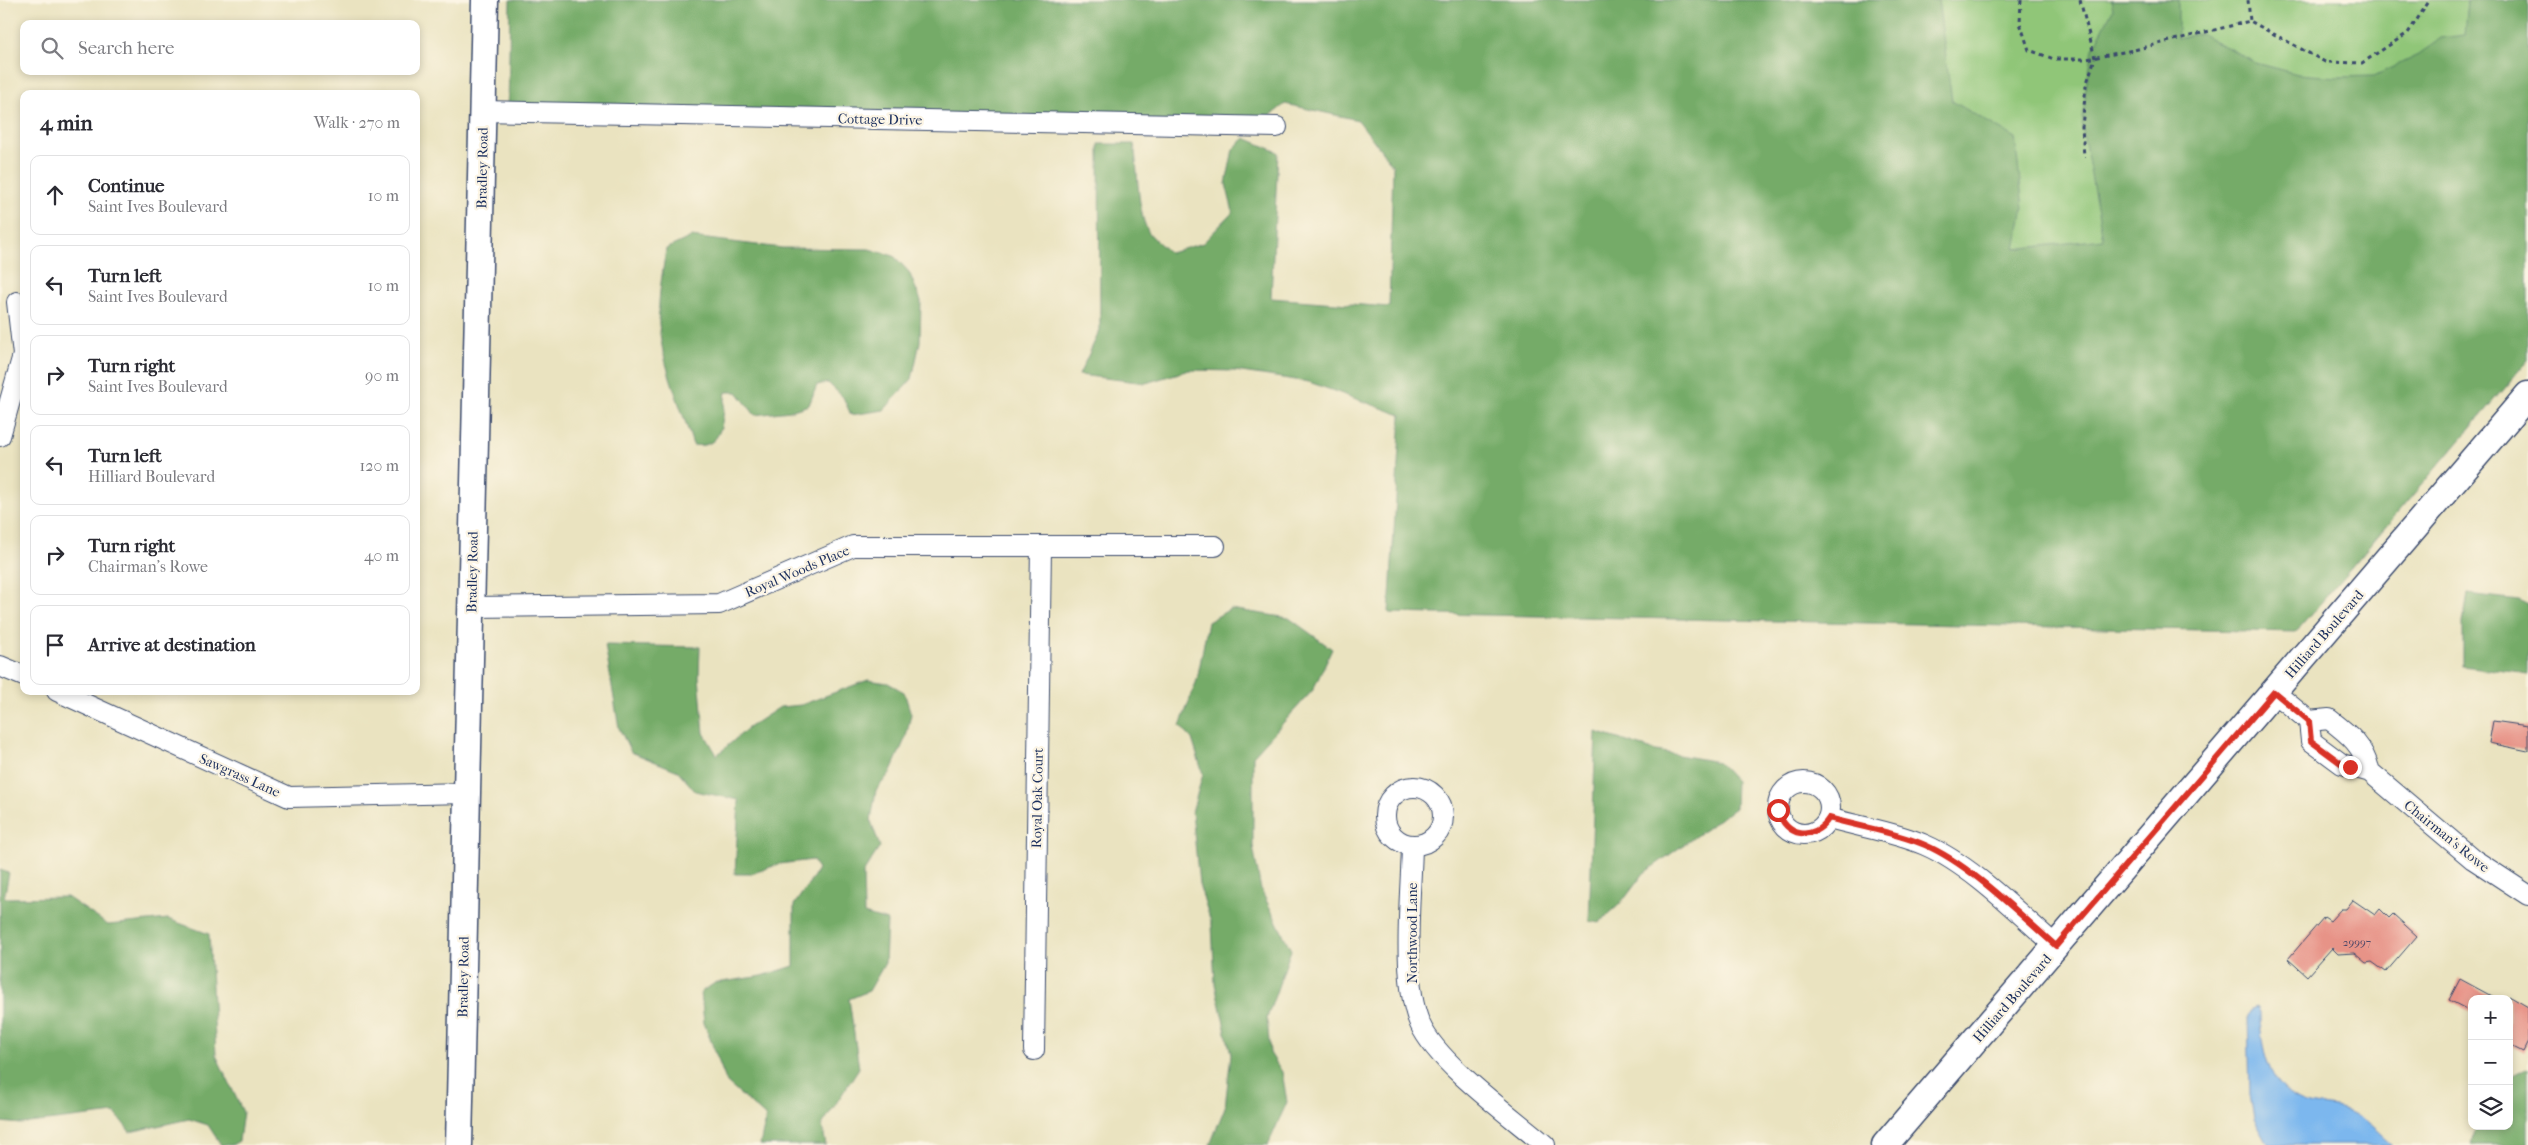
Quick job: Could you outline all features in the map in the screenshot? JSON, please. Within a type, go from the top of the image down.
[{"type":"street","name":"Bradley Road","points":[[459,1145],[486,0]]},
{"type":"street","name":"Cottage Drive","points":[[483,112],[1278,127]]},
{"type":"street","points":[[17,302],[20,328]]},
{"type":"street","points":[[0,436],[20,366]]},
{"type":"street","name":"Hilliard Boulevard","points":[[1885,1145],[2528,395]]},
{"type":"street","name":"Royal Woods Place","points":[[471,607],[719,604],[853,546],[1214,546]]},
{"type":"street","name":"Royal Oak Court","points":[[1034,1050],[1041,546]]},
{"type":"street","points":[[0,666],[20,674]]},
{"type":"street","points":[[2274,692],[2309,721]]},
{"type":"street","name":"Sawgrass Lane","points":[[66,695],[289,797],[466,793]]},
{"type":"street","name":"Chairman's Rowe","points":[[2370,772],[2366,755],[2347,733],[2329,719],[2309,721],[2311,741],[2342,764],[2370,772],[2473,859],[2528,895]]},
{"type":"street","points":[[1829,818],[1910,840],[1939,852],[1973,875],[2056,946]]},
{"type":"street","name":"Northwood Lane","points":[[1412,846],[1410,971],[1413,1000],[1421,1025],[1434,1046],[1448,1062],[1545,1145]]},
{"type":"path","points":[[2021,0],[2020,23],[2029,50],[2054,59],[2095,58],[2250,22],[2325,62],[2362,63],[2408,33],[2430,0]]},
{"type":"path","points":[[2080,0],[2095,58],[2086,86],[2082,127],[2084,157]]},
{"type":"path","points":[[2248,0],[2250,22]]},
{"type":"green space","points":[[510,0],[1938,0],[1952,101],[2015,138],[2023,208],[2015,249],[2103,239],[2082,127],[2086,86],[2093,49],[2113,9],[2111,0],[2178,0],[2178,39],[2200,33],[2256,63],[2298,74],[2337,77],[2374,76],[2418,55],[2441,38],[2465,35],[2468,0],[2528,0],[2528,360],[2296,632],[1389,613],[1401,415],[1309,382],[1235,371],[1189,370],[1146,383],[1079,375],[1100,330],[1099,144],[1134,144],[1140,204],[1146,226],[1152,237],[1170,253],[1203,243],[1233,212],[1226,184],[1233,149],[1245,138],[1278,152],[1271,298],[1389,307],[1393,166],[1358,120],[1285,104],[1256,127],[508,112]]},
{"type":"green space","points":[[1621,0],[2468,0],[2455,202],[2015,249]]},
{"type":"green space","points":[[691,237],[782,248],[869,249],[894,256],[909,272],[921,301],[920,342],[912,379],[884,410],[851,415],[843,397],[828,383],[817,385],[809,405],[790,411],[755,415],[737,392],[726,392],[723,420],[717,436],[712,442],[704,445],[693,445],[662,348],[659,323],[660,291],[666,249]]},
{"type":"green space","points":[[2468,594],[2519,600],[2528,605],[2528,674],[2463,666],[2463,624]]},
{"type":"green space","points":[[1230,609],[1289,618],[1332,649],[1313,690],[1253,756],[1253,846],[1261,890],[1291,950],[1267,1018],[1270,1053],[1282,1072],[1287,1102],[1268,1145],[1210,1145],[1225,1107],[1231,1054],[1215,984],[1212,925],[1199,884],[1192,812],[1203,774],[1192,739],[1180,726],[1197,680],[1208,622]]},
{"type":"green space","points":[[605,645],[700,647],[699,677],[704,733],[717,755],[748,728],[780,707],[801,705],[868,680],[888,683],[904,692],[911,714],[906,737],[890,773],[876,790],[871,821],[880,847],[863,873],[864,914],[887,921],[885,963],[869,991],[849,999],[859,1068],[822,1125],[826,1145],[760,1145],[766,1117],[727,1083],[704,1023],[701,992],[715,983],[762,976],[794,966],[794,905],[818,870],[813,860],[779,864],[751,874],[735,874],[739,800],[695,791],[678,771],[631,752],[619,728]]},
{"type":"green space","points":[[1596,732],[1656,751],[1718,762],[1736,781],[1735,808],[1644,873],[1622,902],[1599,923],[1589,921]]},
{"type":"green space","points":[[0,870],[9,873],[4,898],[67,897],[108,925],[168,919],[209,934],[216,1055],[243,1112],[239,1141],[232,1145],[221,1145],[208,1125],[189,1119],[130,1132],[115,1113],[21,1124],[0,1122]]},
{"type":"green space","points":[[2528,1068],[2528,1145],[2471,1145],[2474,1130],[2513,1130],[2513,1076]]},
{"type":"water","points":[[2257,1007],[2260,1012],[2264,1052],[2282,1088],[2292,1097],[2305,1103],[2342,1109],[2359,1117],[2393,1145],[2269,1145],[2254,1118],[2250,1095],[2248,1016],[2251,1009]]},
{"type":"building","points":[[2493,721],[2528,726],[2528,751],[2489,743]]},
{"type":"building","points":[[2353,900],[2375,915],[2380,909],[2389,918],[2393,914],[2417,936],[2386,972],[2372,962],[2366,963],[2354,953],[2338,954],[2332,948],[2307,976],[2288,959],[2324,917],[2330,921],[2341,909],[2346,909]]},
{"type":"building","points":[[2460,979],[2490,995],[2468,995],[2468,1010],[2449,1000]]},
{"type":"building","points":[[2513,998],[2528,1007],[2528,1042],[2523,1052],[2513,1047]]},
{"type":"route","points":[[1778,810],[1785,826],[1800,834],[1809,834],[1817,831],[1824,826],[1829,818],[1925,845],[1954,861],[1973,875],[2056,946],[2274,692],[2309,721],[2311,741],[2333,758],[2350,767]]}]
